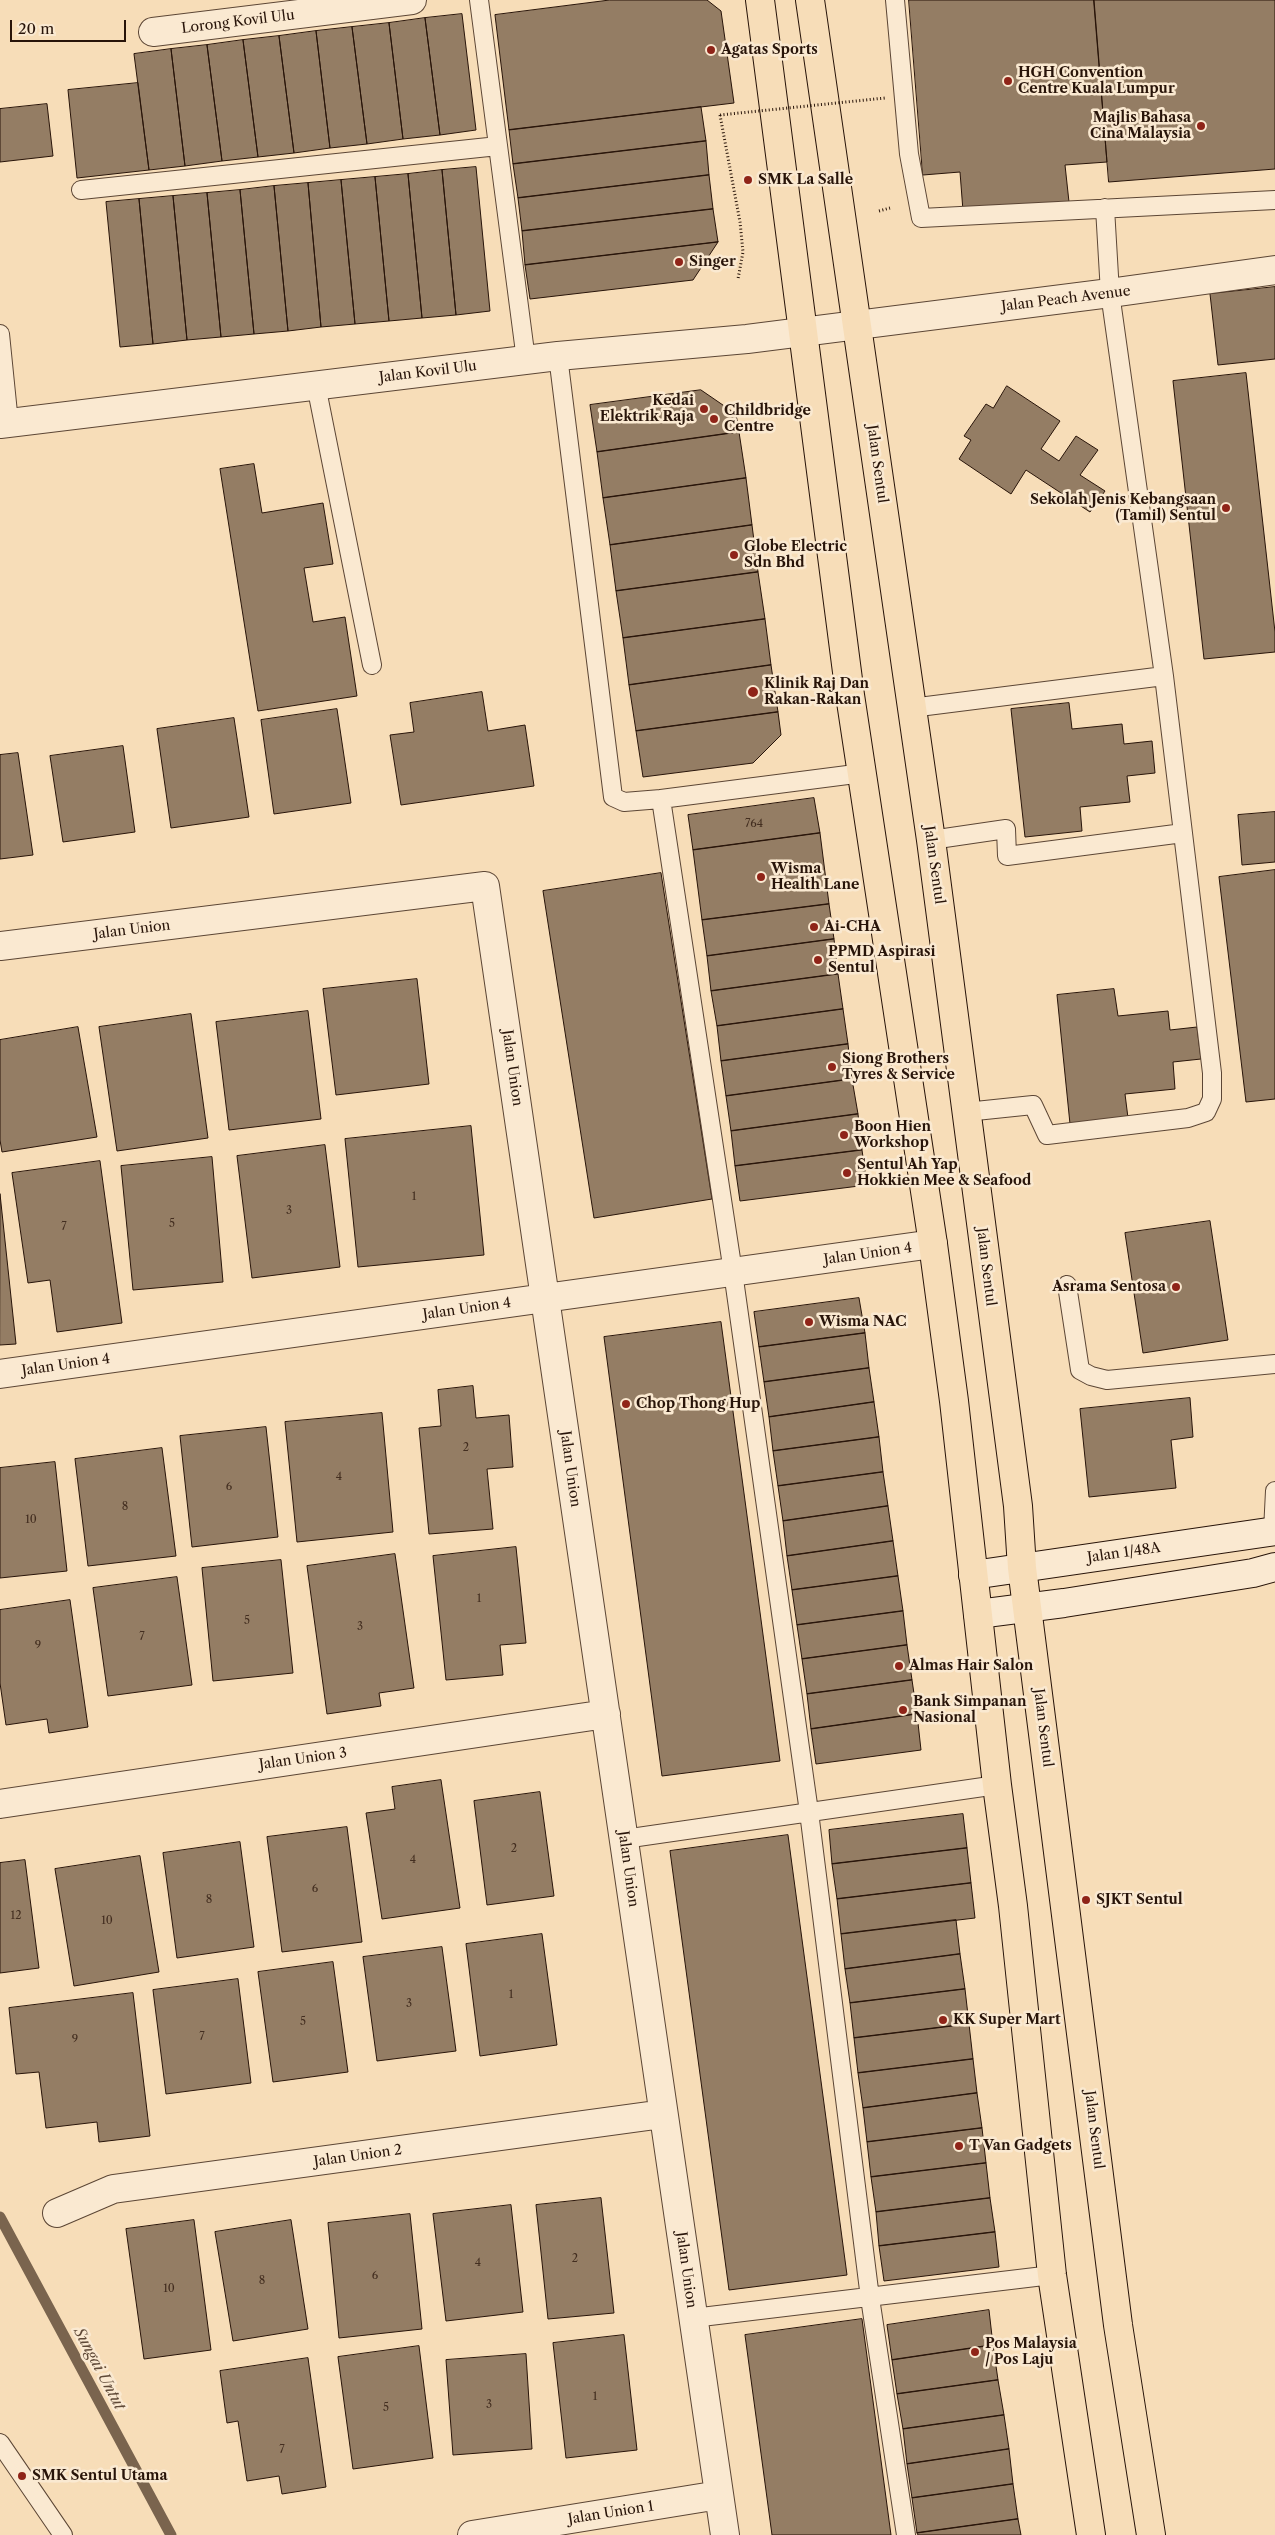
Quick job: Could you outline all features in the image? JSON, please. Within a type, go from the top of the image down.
[{"type":"main road","points":[[760,0],[802,332],[863,773],[934,1244],[954,1400],[996,1785],[1013,1906],[1052,2275],[1091,2535]]},
{"type":"main road","name":"Jalan Sentul","points":[[810,0],[843,240],[858,325],[931,840],[1018,1506],[1022,1568],[1118,2325],[1151,2535]]},
{"type":"street","name":"Lorong Kovil Ulu","points":[[153,32],[412,0]]},
{"type":"street","name":"Jalan Peach Avenue","points":[[858,325],[1275,270]]},
{"type":"street","name":"Jalan Kovil Ulu","points":[[4,423],[558,356],[726,342],[858,325]]},
{"type":"street","name":"Jalan Union","points":[[0,946],[485,886],[725,2535]]},
{"type":"street","name":"Jalan Union 4","points":[[0,1374],[934,1244]]},
{"type":"street","name":"Jalan 1/48A","points":[[973,1575],[1274,1530]]},
{"type":"street","points":[[978,1614],[1253,1573],[1275,1567]]},
{"type":"street","name":"Jalan Union 3","points":[[0,1804],[606,1714]]},
{"type":"street","name":"Jalan Union 2","points":[[57,2213],[113,2190],[663,2114]]},
{"type":"street","name":"Jalan Union 1","points":[[472,2535],[719,2495]]},
{"type":"lane","points":[[479,0],[526,360]]},
{"type":"lane","points":[[895,0],[909,154],[921,218],[1275,200]]},
{"type":"lane","points":[[81,190],[498,146]]},
{"type":"lane","points":[[966,1112],[1033,1105],[1047,1136],[1188,1118],[1206,1112],[1212,1099],[1212,1073],[1164,676],[1110,293],[1105,208]]},
{"type":"lane","points":[[0,334],[4,423]]},
{"type":"lane","points":[[558,356],[613,797],[624,802],[661,799],[863,773]]},
{"type":"lane","points":[[316,385],[372,665]]},
{"type":"lane","points":[[911,708],[1164,676]]},
{"type":"lane","points":[[661,799],[733,1272],[809,1812],[870,2298],[906,2535]]},
{"type":"lane","points":[[931,840],[1006,829],[1008,856],[1182,833]]},
{"type":"lane","points":[[1067,1285],[1080,1370],[1091,1376],[1107,1380],[1275,1364]]},
{"type":"lane","points":[[1274,1530],[1275,1491]]},
{"type":"lane","points":[[624,1839],[996,1785]]},
{"type":"lane","points":[[693,2318],[1052,2275]]},
{"type":"lane","points":[[0,2443],[63,2535]]},
{"type":"path","points":[[738,279],[743,252],[740,222],[720,115],[884,98]]},
{"type":"building","points":[[610,0],[707,0],[721,11],[734,103],[509,130],[495,15]]},
{"type":"building","name":"HGH Convention Centre Kuala Lumpur","points":[[909,0],[1094,0],[1107,162],[1065,165],[1069,202],[963,211],[960,172],[923,175]]},
{"type":"building","points":[[1094,0],[1275,0],[1275,169],[1109,182]]},
{"type":"building","points":[[462,14],[476,130],[440,135],[425,18]]},
{"type":"building","points":[[425,18],[440,135],[403,139],[389,23]]},
{"type":"building","points":[[389,23],[403,139],[367,144],[352,27]]},
{"type":"building","points":[[352,27],[367,144],[330,148],[316,31]]},
{"type":"building","points":[[316,31],[330,148],[294,153],[279,36]]},
{"type":"building","points":[[279,36],[294,153],[258,157],[243,40]]},
{"type":"building","points":[[243,40],[258,157],[222,161],[207,45]]},
{"type":"building","points":[[207,45],[222,161],[185,166],[171,49]]},
{"type":"building","points":[[171,49],[185,166],[149,170],[134,54]]},
{"type":"building","points":[[138,83],[149,170],[77,178],[68,90]]},
{"type":"building","points":[[47,104],[53,156],[0,162],[0,109]]},
{"type":"building","points":[[701,107],[706,141],[513,164],[509,130]]},
{"type":"building","points":[[706,141],[709,175],[518,198],[513,164]]},
{"type":"building","points":[[476,167],[490,311],[456,315],[442,170]]},
{"type":"building","points":[[442,170],[456,315],[422,318],[408,174]]},
{"type":"building","points":[[408,174],[422,318],[389,321],[375,177]]},
{"type":"building","points":[[709,175],[713,209],[522,231],[518,198]]},
{"type":"building","points":[[375,177],[389,321],[355,324],[341,180]]},
{"type":"building","points":[[341,180],[355,324],[321,327],[308,183]]},
{"type":"building","points":[[308,183],[321,327],[288,331],[274,186]]},
{"type":"building","points":[[274,186],[288,331],[254,334],[240,190]]},
{"type":"building","points":[[240,190],[254,334],[221,337],[207,193]]},
{"type":"building","points":[[207,193],[221,337],[187,340],[173,196]]},
{"type":"building","points":[[173,196],[187,340],[153,344],[139,199]]},
{"type":"building","points":[[139,199],[153,344],[120,347],[106,202]]},
{"type":"building","points":[[713,209],[718,242],[525,265],[522,231]]},
{"type":"building","points":[[718,242],[693,280],[530,299],[525,265]]},
{"type":"building","points":[[1275,287],[1275,359],[1218,365],[1210,294]]},
{"type":"building","points":[[1246,373],[1275,632],[1275,652],[1204,659],[1173,381]]},
{"type":"building","points":[[1007,386],[1060,421],[1041,449],[1059,461],[1076,436],[1098,450],[1080,475],[1105,491],[1090,512],[1026,470],[1011,494],[959,459],[971,440],[964,436],[986,404],[993,408]]},
{"type":"building","points":[[701,390],[736,414],[739,432],[597,452],[590,405]]},
{"type":"building","points":[[739,432],[746,478],[603,498],[597,452]]},
{"type":"building","points":[[254,464],[262,513],[323,503],[333,564],[304,568],[313,622],[345,617],[357,696],[258,711],[220,469]]},
{"type":"building","points":[[746,478],[752,525],[610,545],[603,498]]},
{"type":"building","points":[[752,525],[758,572],[616,591],[610,545]]},
{"type":"building","points":[[758,572],[765,619],[623,638],[616,591]]},
{"type":"building","points":[[765,619],[771,665],[629,685],[623,638]]},
{"type":"building","points":[[771,665],[778,712],[636,731],[629,685]]},
{"type":"building","points":[[482,692],[488,731],[525,725],[534,786],[401,805],[390,735],[414,732],[410,703]]},
{"type":"building","points":[[1069,703],[1072,729],[1122,724],[1124,744],[1152,741],[1155,773],[1127,776],[1130,802],[1080,807],[1082,831],[1025,837],[1011,709]]},
{"type":"building","points":[[337,709],[351,803],[274,814],[261,720]]},
{"type":"building","points":[[778,712],[781,735],[753,763],[643,777],[636,731]]},
{"type":"building","points":[[234,718],[249,817],[171,828],[157,729]]},
{"type":"building","points":[[123,746],[135,832],[63,842],[50,756]]},
{"type":"building","points":[[18,753],[33,855],[0,859],[0,755]]},
{"type":"building","points":[[814,798],[820,833],[693,850],[688,815]]},
{"type":"building","points":[[1275,812],[1275,862],[1242,865],[1238,815]]},
{"type":"building","name":"Wisma Health Lane","points":[[820,833],[829,904],[702,920],[693,850]]},
{"type":"building","points":[[1275,870],[1275,1099],[1246,1102],[1219,877]]},
{"type":"building","points":[[661,873],[712,1199],[594,1218],[543,891]]},
{"type":"building","points":[[829,904],[834,939],[707,956],[702,920]]},
{"type":"building","points":[[834,939],[838,974],[711,991],[707,956]]},
{"type":"building","points":[[838,974],[843,1009],[717,1026],[711,991]]},
{"type":"building","points":[[417,979],[429,1084],[336,1095],[323,989]]},
{"type":"building","points":[[1114,989],[1118,1016],[1168,1011],[1170,1030],[1197,1027],[1201,1059],[1173,1062],[1175,1089],[1125,1094],[1128,1118],[1070,1124],[1057,995]]},
{"type":"building","points":[[843,1009],[848,1044],[721,1061],[717,1026]]},
{"type":"building","points":[[308,1011],[321,1119],[229,1130],[216,1022]]},
{"type":"building","points":[[191,1014],[208,1138],[117,1151],[99,1027]]},
{"type":"building","points":[[78,1027],[97,1137],[2,1152],[0,1140],[0,1040]]},
{"type":"building","points":[[848,1044],[852,1079],[726,1096],[721,1061]]},
{"type":"building","points":[[852,1079],[858,1114],[731,1131],[726,1096]]},
{"type":"building","points":[[858,1114],[862,1150],[735,1166],[731,1131]]},
{"type":"building","points":[[471,1126],[484,1255],[358,1267],[345,1139]]},
{"type":"building","points":[[325,1145],[340,1267],[252,1278],[237,1156]]},
{"type":"building","points":[[862,1150],[867,1185],[740,1201],[735,1166]]},
{"type":"building","points":[[212,1157],[223,1282],[133,1290],[121,1166]]},
{"type":"building","points":[[100,1161],[122,1323],[57,1332],[50,1280],[28,1283],[12,1173]]},
{"type":"building","points":[[0,1194],[16,1344],[0,1345]]},
{"type":"building","name":"Asrama Sentosa","points":[[1210,1221],[1228,1340],[1143,1353],[1125,1233]]},
{"type":"building","name":"Wisma NAC","points":[[859,1298],[865,1333],[759,1347],[754,1312]]},
{"type":"building","points":[[721,1322],[780,1761],[662,1776],[604,1337]]},
{"type":"building","points":[[865,1333],[869,1368],[764,1382],[759,1347]]},
{"type":"building","points":[[869,1368],[874,1402],[769,1417],[764,1382]]},
{"type":"building","points":[[473,1386],[476,1418],[509,1415],[513,1467],[487,1469],[493,1529],[429,1534],[419,1428],[441,1426],[438,1390]]},
{"type":"building","points":[[1190,1398],[1193,1437],[1171,1440],[1176,1488],[1089,1497],[1080,1409]]},
{"type":"building","points":[[874,1402],[879,1437],[773,1451],[769,1417]]},
{"type":"building","points":[[382,1413],[393,1532],[297,1542],[285,1422]]},
{"type":"building","points":[[266,1427],[278,1537],[192,1547],[180,1436]]},
{"type":"building","points":[[879,1437],[883,1472],[778,1486],[773,1451]]},
{"type":"building","points":[[162,1448],[176,1556],[88,1566],[75,1459]]},
{"type":"building","points":[[55,1462],[67,1571],[0,1578],[0,1468]]},
{"type":"building","points":[[883,1472],[888,1506],[783,1521],[778,1486]]},
{"type":"building","points":[[888,1506],[893,1541],[787,1556],[783,1521]]},
{"type":"building","points":[[893,1541],[898,1576],[792,1590],[787,1556]]},
{"type":"building","points":[[516,1547],[526,1643],[500,1645],[503,1675],[446,1680],[433,1556]]},
{"type":"building","points":[[395,1554],[414,1688],[379,1693],[381,1706],[327,1714],[307,1566]]},
{"type":"building","points":[[281,1560],[293,1673],[213,1681],[202,1568]]},
{"type":"building","points":[[898,1576],[903,1611],[797,1625],[792,1590]]},
{"type":"building","points":[[177,1577],[192,1685],[108,1696],[93,1588]]},
{"type":"building","points":[[70,1600],[88,1727],[49,1733],[47,1719],[6,1725],[0,1683],[0,1610]]},
{"type":"building","points":[[903,1611],[907,1645],[802,1659],[797,1625]]},
{"type":"building","points":[[907,1645],[912,1680],[807,1694],[802,1659]]},
{"type":"building","points":[[912,1680],[917,1714],[811,1729],[807,1694]]},
{"type":"building","points":[[917,1714],[921,1750],[816,1764],[811,1729]]},
{"type":"building","points":[[441,1780],[460,1908],[382,1919],[366,1813],[395,1809],[392,1787]]},
{"type":"building","points":[[540,1792],[554,1896],[487,1905],[474,1801]]},
{"type":"building","points":[[963,1814],[967,1848],[832,1864],[829,1830]]},
{"type":"building","points":[[347,1827],[362,1942],[282,1952],[267,1837]]},
{"type":"building","points":[[788,1835],[847,2275],[729,2290],[670,1851]]},
{"type":"building","points":[[240,1842],[254,1947],[177,1958],[163,1853]]},
{"type":"building","points":[[967,1848],[971,1883],[837,1899],[832,1864]]},
{"type":"building","points":[[140,1856],[159,1972],[74,1986],[55,1869]]},
{"type":"building","points":[[25,1860],[39,1968],[0,1973],[0,1863]]},
{"type":"building","points":[[971,1883],[975,1918],[841,1934],[837,1899]]},
{"type":"building","points":[[956,1920],[960,1954],[845,1969],[841,1934]]},
{"type":"building","points":[[542,1934],[557,2045],[480,2056],[466,1944]]},
{"type":"building","points":[[442,1947],[456,2051],[377,2061],[363,1957]]},
{"type":"building","points":[[960,1954],[965,1989],[850,2003],[845,1969]]},
{"type":"building","points":[[333,1962],[348,2072],[273,2082],[258,1972]]},
{"type":"building","points":[[238,1979],[251,2083],[166,2094],[153,1990]]},
{"type":"building","points":[[965,1989],[969,2024],[854,2038],[850,2003]]},
{"type":"building","points":[[133,1993],[150,2136],[99,2142],[97,2122],[46,2128],[39,2072],[16,2074],[9,2008]]},
{"type":"building","points":[[969,2024],[973,2059],[858,2073],[854,2038]]},
{"type":"building","points":[[973,2059],[977,2093],[863,2108],[858,2073]]},
{"type":"building","points":[[977,2093],[982,2128],[867,2142],[863,2108]]},
{"type":"building","points":[[982,2128],[986,2163],[871,2177],[867,2142]]},
{"type":"building","points":[[986,2163],[990,2198],[876,2212],[871,2177]]},
{"type":"building","points":[[601,2198],[614,2313],[548,2319],[536,2205]]},
{"type":"building","points":[[990,2198],[995,2232],[879,2246],[876,2212]]},
{"type":"building","points":[[511,2205],[523,2312],[446,2321],[433,2214]]},
{"type":"building","points":[[410,2214],[422,2329],[339,2338],[328,2223]]},
{"type":"building","points":[[194,2220],[211,2350],[144,2359],[126,2229]]},
{"type":"building","points":[[291,2220],[308,2329],[233,2341],[215,2232]]},
{"type":"building","points":[[995,2232],[999,2267],[884,2281],[879,2246]]},
{"type":"building","points":[[989,2310],[993,2345],[892,2360],[887,2325]]},
{"type":"building","points":[[862,2319],[891,2535],[772,2535],[745,2335]]},
{"type":"building","points":[[624,2335],[637,2450],[566,2458],[553,2343]]},
{"type":"building","points":[[993,2345],[998,2380],[897,2394],[892,2360]]},
{"type":"building","points":[[419,2346],[433,2458],[353,2469],[338,2357]]},
{"type":"building","points":[[526,2354],[532,2449],[453,2455],[446,2360]]},
{"type":"building","points":[[308,2358],[326,2487],[282,2494],[279,2476],[247,2481],[238,2421],[227,2423],[220,2371]]},
{"type":"building","points":[[998,2380],[1004,2415],[903,2429],[897,2394]]},
{"type":"building","points":[[1004,2415],[1009,2449],[907,2464],[903,2429]]},
{"type":"building","points":[[1009,2449],[1013,2484],[912,2498],[907,2464]]},
{"type":"building","points":[[1013,2484],[1018,2519],[917,2533],[912,2498]]},
{"type":"building","points":[[1018,2519],[1021,2535],[918,2535],[917,2533]]},
{"type":"waterway","name":"Sungai Untut","points":[[0,2217],[171,2535]]},
{"type":"place","name":"Agatas Sports","points":[[711,50]]},
{"type":"place","name":"HGH Convention Centre Kuala Lumpur","points":[[1008,81]]},
{"type":"place","name":"Majlis Bahasa Cina Malaysia","points":[[1201,126]]},
{"type":"place","name":"SMK La Salle","points":[[748,180]]},
{"type":"place","name":"Singer","points":[[679,262]]},
{"type":"place","name":"Kedai Elektrik Raja","points":[[704,409]]},
{"type":"place","name":"Childbridge Centre","points":[[714,419]]},
{"type":"place","name":"Sekolah Jenis Kebangsaan (Tamil) Sentul","points":[[1226,508]]},
{"type":"place","name":"Globe Electric Sdn Bhd","points":[[734,555]]},
{"type":"place","name":"Klinik Raj Dan Rakan-Rakan","points":[[753,692]]},
{"type":"place","name":"Wisma Health Lane","points":[[761,877]]},
{"type":"place","name":"Ai-CHA","points":[[814,927]]},
{"type":"place","name":"PPMD Aspirasi Sentul","points":[[818,960]]},
{"type":"place","name":"Siong Brothers Tyres & Service","points":[[832,1067]]},
{"type":"place","name":"Boon Hien Workshop","points":[[844,1135]]},
{"type":"place","name":"Sentul Ah Yap Hokkien Mee & Seafood","points":[[847,1173]]},
{"type":"place","name":"Asrama Sentosa","points":[[1176,1287]]},
{"type":"place","name":"Wisma NAC","points":[[809,1322]]},
{"type":"place","name":"Chop Thong Hup","points":[[626,1404]]},
{"type":"place","name":"Almas Hair Salon","points":[[899,1666]]},
{"type":"place","name":"Bank Simpanan Nasional","points":[[903,1710]]},
{"type":"place","name":"SJKT Sentul","points":[[1086,1900]]},
{"type":"place","name":"KK Super Mart","points":[[943,2020]]},
{"type":"place","name":"T Van Gadgets","points":[[959,2146]]},
{"type":"place","name":"Pos Malaysia / Pos Laju","points":[[975,2352]]},
{"type":"place","name":"SMK Sentul Utama","points":[[22,2476]]}]
